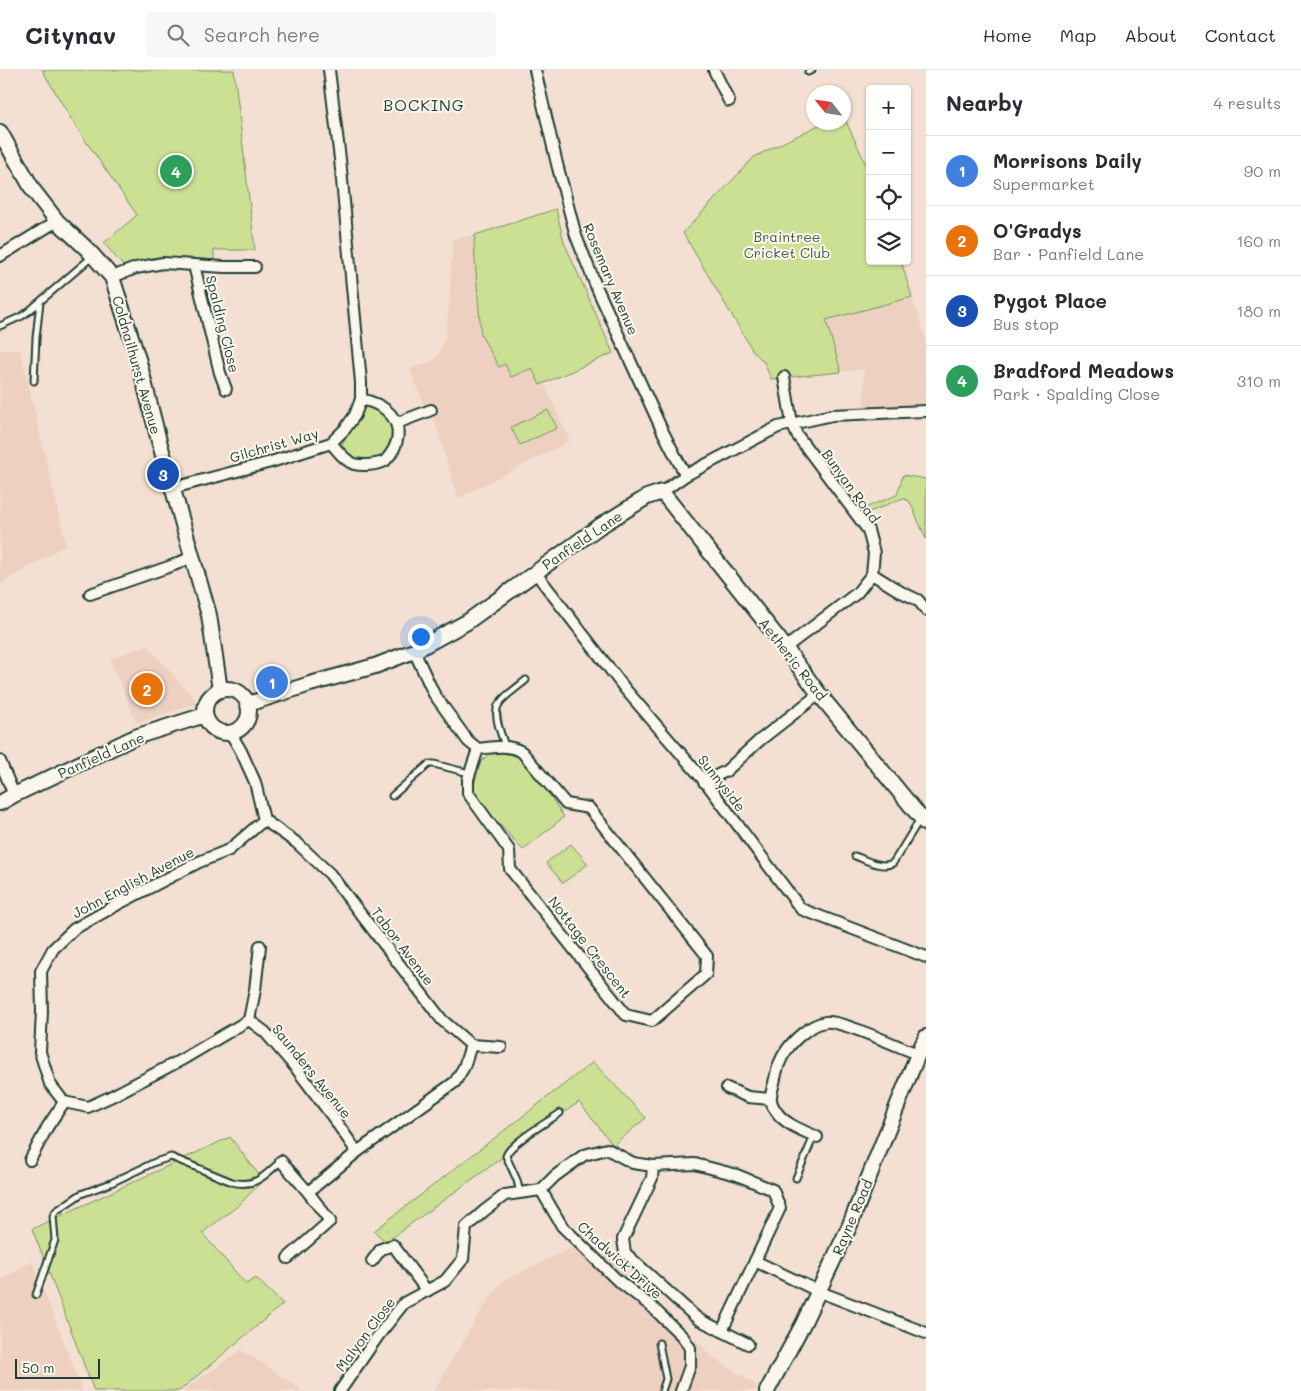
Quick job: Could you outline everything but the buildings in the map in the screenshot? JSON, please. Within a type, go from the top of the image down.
[{"type":"street","points":[[330,70],[361,382],[361,399],[374,403],[386,410],[396,423],[399,433],[394,449],[385,460],[366,466],[353,464],[343,457],[331,443]]},
{"type":"street","name":"Rosemary Avenue","points":[[535,70],[576,236],[596,286],[662,430],[686,475]]},
{"type":"street","points":[[714,70],[729,101]]},
{"type":"street","name":"Coldnailhurst Avenue","points":[[0,132],[33,190],[57,221],[94,256],[112,277],[139,362],[208,615],[220,690]]},
{"type":"street","points":[[0,256],[57,221]]},
{"type":"street","name":"Spalding Close","points":[[112,277],[136,268],[163,264],[255,267]]},
{"type":"street","name":"Spalding Close","points":[[194,265],[220,373],[226,389]]},
{"type":"street","name":"Bunyan Road","points":[[784,377],[792,423],[797,435],[868,530],[874,553],[872,574]]},
{"type":"street","name":"Gilchrist Way","points":[[173,488],[271,462],[331,443],[345,429],[355,415],[361,399]]},
{"type":"street","points":[[396,423],[431,410]]},
{"type":"street","name":"Panfield Lane","points":[[248,704],[375,666],[414,651],[467,622],[600,526],[647,497],[662,492],[686,475],[768,431],[792,423],[832,415],[926,411]]},
{"type":"street","name":"Aetheric Road","points":[[662,492],[819,694],[923,822]]},
{"type":"street","points":[[90,594],[192,557]]},
{"type":"street","name":"Sunnyside","points":[[535,572],[626,690],[704,782],[801,909],[926,957]]},
{"type":"street","points":[[785,648],[856,593],[872,574],[918,600],[926,610]]},
{"type":"street","points":[[414,651],[434,694],[468,741],[478,748]]},
{"type":"street","points":[[220,690],[237,691],[248,704],[248,717],[244,725],[238,730],[223,732],[214,729],[209,724],[205,707],[213,694],[220,690]]},
{"type":"street","points":[[704,782],[726,771],[760,740],[819,694]]},
{"type":"street","name":"Panfield Lane","points":[[0,803],[135,737],[206,716]]},
{"type":"street","points":[[230,732],[255,782],[264,820]]},
{"type":"street","name":"Nottage Crescent","points":[[478,748],[515,748],[522,752],[566,804],[589,808],[707,956],[706,974],[652,1021],[626,1015],[510,868],[509,850],[468,793],[468,779],[478,748]]},
{"type":"street","points":[[0,761],[14,795]]},
{"type":"street","name":"Tabor Avenue","points":[[264,820],[297,843],[330,874],[442,1020],[471,1045]]},
{"type":"street","name":"John English Avenue","points":[[64,1102],[50,1084],[40,1052],[41,971],[53,949],[82,924],[199,862],[229,850],[264,820]]},
{"type":"street","points":[[30,1160],[48,1126],[64,1102],[88,1107],[182,1059],[249,1020],[255,990],[260,946]]},
{"type":"street","name":"Saunders Avenue","points":[[249,1020],[265,1032],[296,1068],[357,1152]]},
{"type":"street","points":[[815,1136],[788,1123],[776,1112],[770,1098],[777,1068],[785,1051],[797,1038],[810,1028],[826,1021],[843,1024],[918,1054]]},
{"type":"street","name":"Rayne Road","points":[[767,1391],[820,1292],[849,1227],[926,1037]]},
{"type":"street","points":[[308,1192],[357,1152],[455,1082],[464,1067],[471,1045],[501,1047]]},
{"type":"street","points":[[727,1088],[748,1097],[770,1098]]},
{"type":"street","points":[[541,1190],[555,1176],[584,1154],[607,1149],[633,1163],[653,1166],[695,1164],[737,1175],[773,1190],[780,1208],[722,1331]]},
{"type":"street","points":[[282,1160],[330,1221],[288,1258]]},
{"type":"street","points":[[653,1166],[652,1178],[623,1239],[626,1253],[698,1319],[748,1344]]},
{"type":"street","name":"Malyon Close","points":[[340,1391],[378,1336],[404,1303],[445,1281],[463,1259],[466,1228],[484,1211],[505,1196],[541,1190]]},
{"type":"street","name":"Chadwick Drive","points":[[541,1190],[562,1226],[616,1279],[651,1306],[683,1337],[690,1348],[690,1366],[681,1391]]},
{"type":"street","points":[[372,1261],[381,1249],[393,1245],[427,1290]]},
{"type":"street","points":[[755,1261],[820,1292],[926,1333]]},
{"type":"lane","points":[[0,326],[22,316],[94,256]]},
{"type":"lane","points":[[34,381],[40,302]]},
{"type":"lane","points":[[505,747],[496,711],[499,704],[526,680]]},
{"type":"lane","points":[[392,796],[429,764],[470,773]]},
{"type":"lane","points":[[855,856],[882,866],[888,866],[893,863],[923,822]]},
{"type":"lane","points":[[520,1193],[517,1180],[506,1156],[507,1152],[560,1113]]},
{"type":"lane","points":[[796,1178],[815,1136]]},
{"type":"lane","points":[[36,1295],[55,1240],[53,1216],[56,1211],[81,1194],[170,1157],[243,1185],[253,1183],[264,1176],[282,1160]]},
{"type":"lane","points":[[659,1343],[666,1379],[662,1391]]},
{"type":"shaded area","points":[[556,209],[564,242],[613,353],[544,383],[570,441],[458,498],[434,419],[424,405],[410,369],[432,361],[439,354],[445,339],[453,239],[475,235]]},
{"type":"shaded area","points":[[912,297],[926,339],[926,405],[864,409],[864,369],[841,372],[826,320]]},
{"type":"shaded area","points":[[20,349],[66,545],[0,584],[0,350]]},
{"type":"shaded area","points":[[147,645],[198,703],[137,723],[110,659]]},
{"type":"shaded area","points":[[575,1246],[609,1257],[713,1357],[757,1386],[754,1391],[434,1391],[478,1316],[500,1283]]},
{"type":"shaded area","points":[[32,1261],[83,1391],[0,1391],[0,1281]]},
{"type":"shaded area","points":[[241,1350],[265,1365],[302,1391],[182,1391]]},
{"type":"green space","points":[[42,70],[234,70],[255,250],[214,250],[214,260],[157,257],[123,266],[104,243],[137,215],[76,127]]},
{"type":"green space","name":"Braintree Cricket Club","points":[[809,130],[850,130],[866,164],[866,265],[902,265],[912,297],[826,320],[841,372],[771,379],[764,362],[753,351],[683,233],[754,157]]},
{"type":"green space","points":[[556,209],[564,242],[613,353],[540,385],[532,368],[511,377],[505,364],[499,367],[481,335],[474,246],[475,235]]},
{"type":"green space","points":[[371,406],[383,413],[391,423],[393,435],[383,456],[361,460],[347,453],[342,444],[365,407]]},
{"type":"green space","points":[[548,410],[557,428],[520,445],[511,427]]},
{"type":"green space","points":[[903,475],[926,479],[926,539],[910,502],[903,498],[865,514],[862,509],[897,495]]},
{"type":"green space","points":[[522,752],[564,817],[523,850],[472,794],[479,764],[489,754]]},
{"type":"green space","points":[[571,844],[588,864],[563,883],[546,863]]},
{"type":"green space","points":[[593,1062],[646,1118],[613,1145],[579,1102],[386,1242],[374,1231]]},
{"type":"green space","points":[[230,1137],[263,1180],[239,1205],[202,1233],[246,1284],[256,1278],[283,1304],[179,1391],[94,1391],[32,1229]]},
{"type":"place","name":"Bradford Meadows","points":[[176,171]]},
{"type":"place","name":"Pygot Place","points":[[163,474]]},
{"type":"place","name":"Morrisons Daily","points":[[272,682]]},
{"type":"place","name":"O'Gradys","points":[[147,689]]},
{"type":"district","name":"BOCKING","points":[[424,104]]}]
